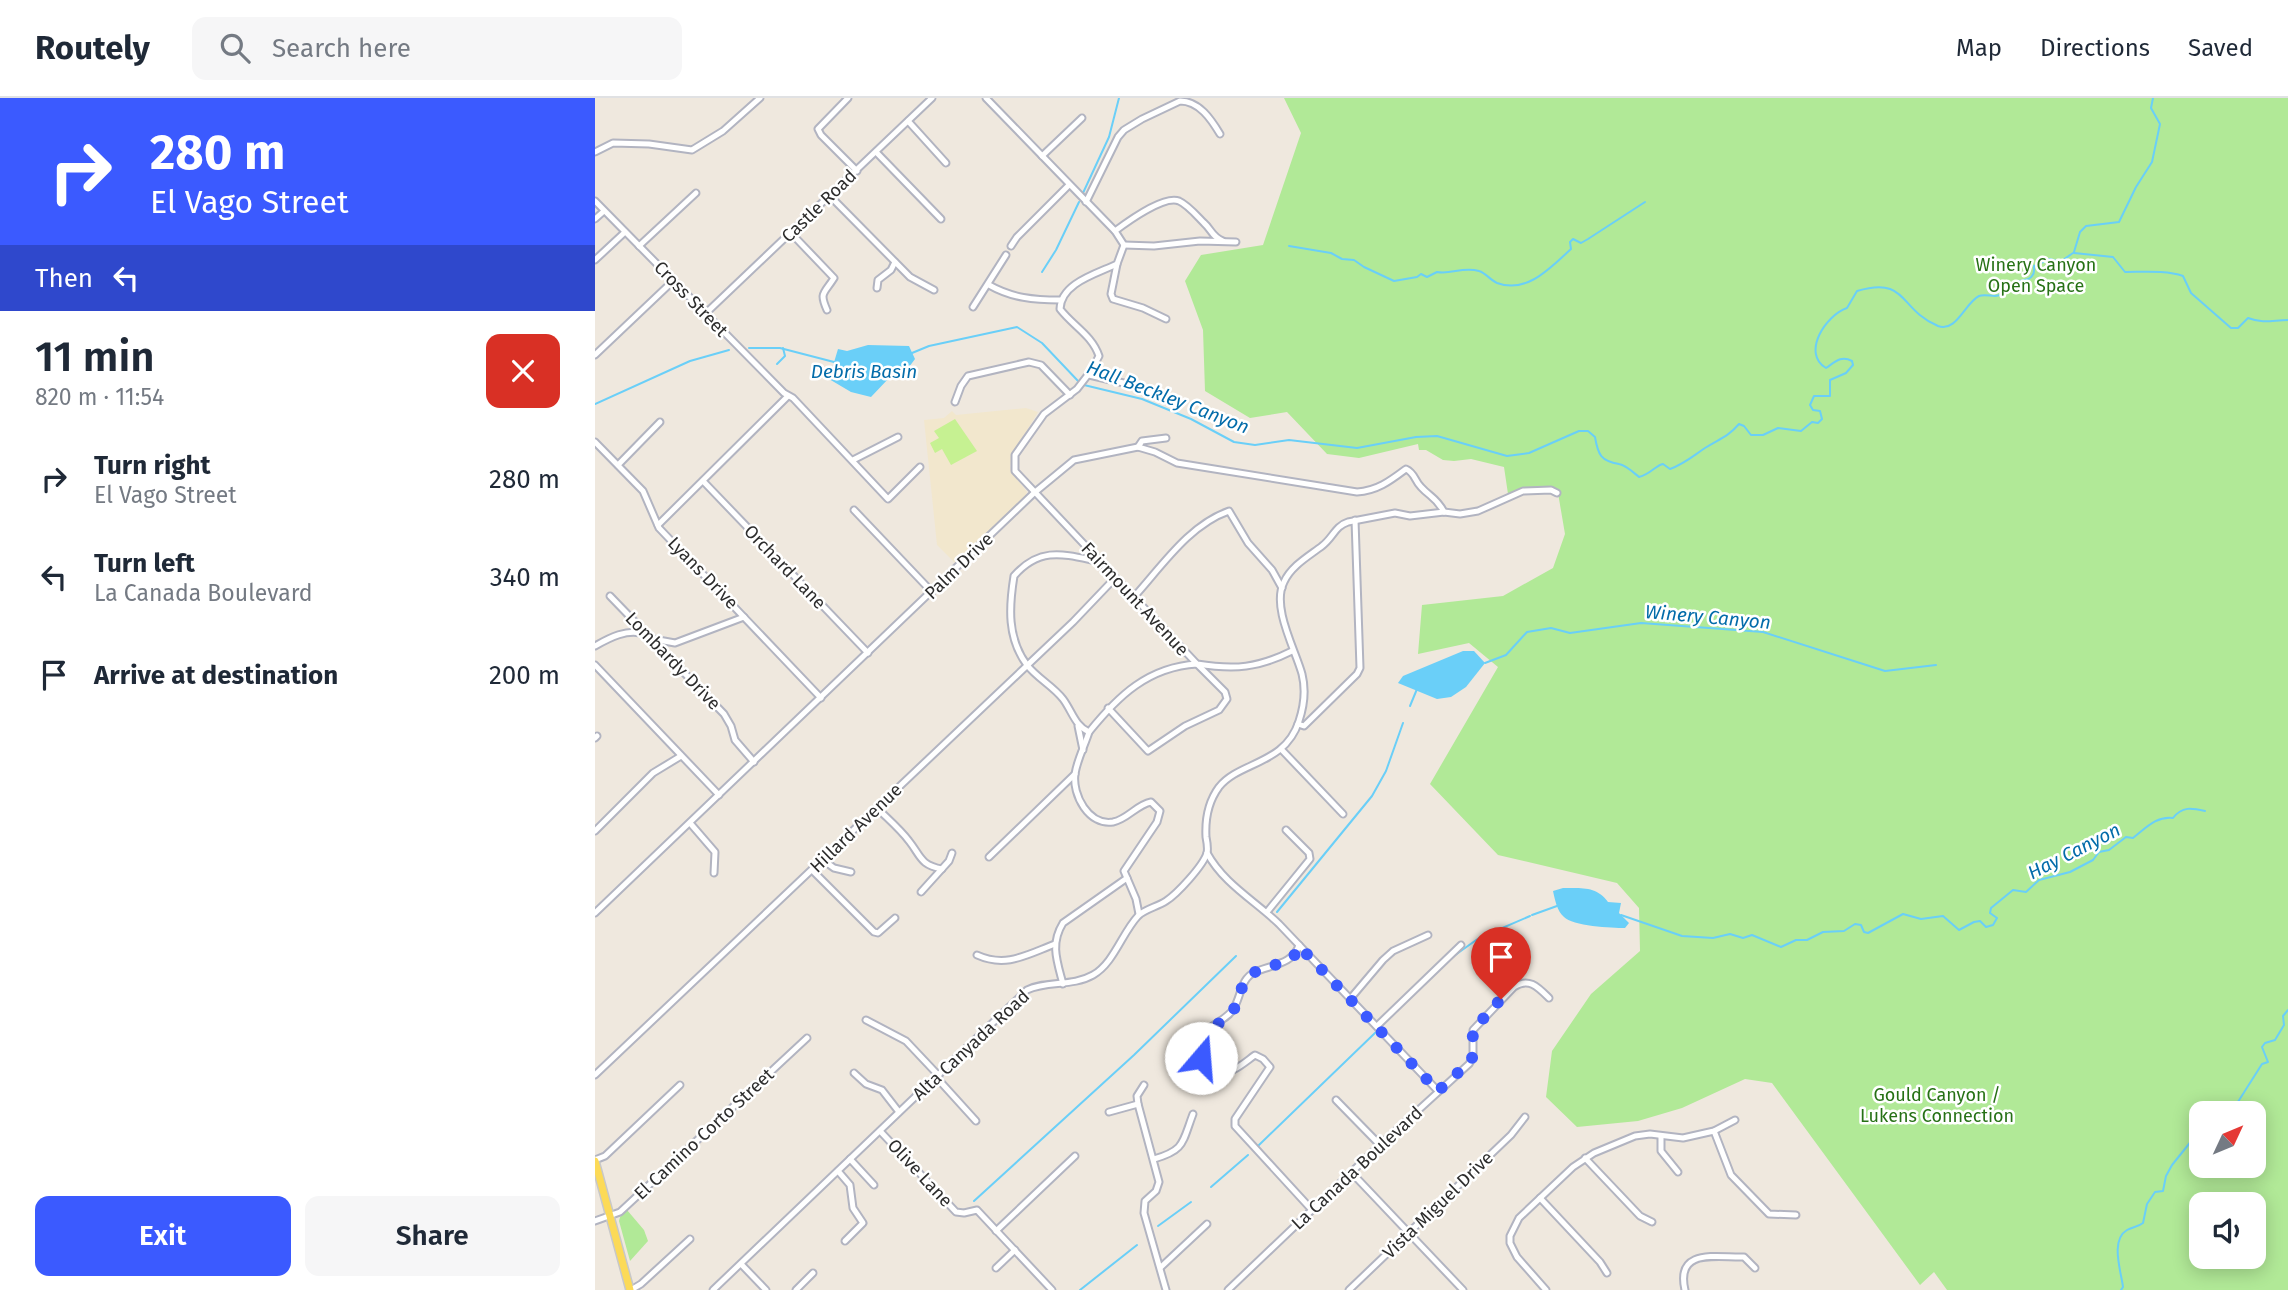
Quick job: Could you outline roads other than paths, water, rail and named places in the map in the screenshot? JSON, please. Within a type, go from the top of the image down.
[{"type":"main road","points":[[595,1161],[631,1290]]},
{"type":"street","points":[[595,152],[613,143],[649,144],[692,150],[723,131],[760,98]]},
{"type":"street","points":[[848,98],[818,129],[857,171]]},
{"type":"street","name":"Castle Road","points":[[705,314],[932,98]]},
{"type":"street","points":[[986,98],[1115,231],[1124,245]]},
{"type":"street","points":[[1086,202],[1118,137],[1142,119],[1180,102],[1196,100],[1220,134]]},
{"type":"street","points":[[1042,156],[1082,118]]},
{"type":"street","points":[[908,121],[946,163]]},
{"type":"street","points":[[876,152],[941,219]]},
{"type":"street","points":[[1011,246],[1069,185]]},
{"type":"street","points":[[639,246],[696,193]]},
{"type":"street","points":[[830,196],[910,277],[934,290]]},
{"type":"street","points":[[1115,231],[1134,216],[1173,200],[1181,202],[1206,224],[1215,237],[1223,241]]},
{"type":"street","name":"Cross Street","points":[[595,201],[705,314],[793,398],[888,499],[919,467]]},
{"type":"street","points":[[595,219],[604,211]]},
{"type":"street","points":[[595,260],[625,232]]},
{"type":"street","points":[[791,233],[834,278],[823,292],[822,298],[827,310]]},
{"type":"street","points":[[1124,245],[1236,242]]},
{"type":"street","points":[[1124,245],[1111,293],[1113,299],[1143,308],[1166,319]]},
{"type":"street","points":[[973,307],[1006,254]]},
{"type":"street","points":[[877,288],[878,280],[891,270],[895,262]]},
{"type":"street","points":[[955,402],[968,376],[1029,362],[1041,365],[1070,395],[1087,377],[1099,356],[1096,345],[1060,309],[1060,300],[1066,290],[1117,264]]},
{"type":"street","points":[[595,355],[673,281]]},
{"type":"street","points":[[989,285],[1005,294],[1031,300],[1060,300]]},
{"type":"street","points":[[1087,377],[1136,386],[1166,400]]},
{"type":"street","name":"Fairmount Avenue","points":[[1070,395],[1047,411],[1013,460],[1018,476],[1197,664],[1249,667],[1292,651]]},
{"type":"street","points":[[658,524],[788,396]]},
{"type":"street","points":[[618,465],[660,422]]},
{"type":"street","points":[[853,460],[898,437]]},
{"type":"street","name":"Palm Drive","points":[[595,913],[1034,493],[1074,460],[1138,447],[1142,441],[1166,438]]},
{"type":"street","name":"Lyans Drive","points":[[595,442],[643,491],[658,524],[821,698]]},
{"type":"street","points":[[1138,447],[1177,463],[1357,492],[1381,487],[1406,469],[1415,476],[1420,486],[1439,501],[1444,512]]},
{"type":"street","name":"Orchard Lane","points":[[703,481],[868,653]]},
{"type":"street","points":[[1438,1091],[1266,912],[1231,886],[1215,868],[1207,853],[1208,810],[1220,786],[1229,778],[1264,761],[1281,749],[1298,724],[1303,708],[1304,684],[1285,626],[1282,588],[1284,581],[1301,561],[1329,540],[1337,527],[1355,520],[1395,513],[1422,516],[1478,511],[1523,491],[1551,490],[1557,494]]},
{"type":"street","points":[[854,510],[932,592]]},
{"type":"street","points":[[1134,597],[1207,520],[1230,511],[1248,543],[1272,570],[1282,588]]},
{"type":"street","points":[[1298,724],[1304,726],[1315,717],[1360,668],[1355,520]]},
{"type":"street","points":[[1083,753],[1078,726],[1062,697],[1027,665],[1010,629],[1009,613],[1014,576],[1031,560],[1059,553],[1101,562]]},
{"type":"street","name":"Hillard Avenue","points":[[595,1075],[823,860],[1115,578]]},
{"type":"street","name":"Lombardy Drive","points":[[610,596],[724,714],[735,740],[754,762]]},
{"type":"street","points":[[595,646],[608,639],[635,632],[675,643],[744,617]]},
{"type":"street","points":[[989,857],[1075,774],[1089,732],[1108,708],[1120,696],[1143,680],[1160,672],[1197,664],[1224,692],[1227,699],[1219,710],[1185,726],[1148,751],[1108,708]]},
{"type":"street","points":[[595,665],[719,795]]},
{"type":"street","points":[[1078,726],[1089,732]]},
{"type":"street","points":[[1281,749],[1343,814]]},
{"type":"street","points":[[595,831],[653,774],[681,756]]},
{"type":"street","points":[[1075,774],[1080,801],[1095,820],[1109,823],[1119,821],[1148,803],[1154,804],[1160,811],[1157,822],[1126,867],[1139,914]]},
{"type":"street","points":[[877,808],[909,841],[922,860],[930,867],[942,869]]},
{"type":"street","points":[[690,823],[715,852],[714,873]]},
{"type":"street","points":[[1266,912],[1310,859],[1309,853],[1286,830]]},
{"type":"street","points":[[921,891],[942,869],[952,853]]},
{"type":"street","name":"Alta Canyada Road","points":[[713,1290],[1027,990],[1038,985],[1063,984],[1098,972],[1139,914],[1166,901],[1184,886],[1207,853]]},
{"type":"street","points":[[823,860],[834,868],[851,872]]},
{"type":"street","points":[[812,870],[874,932],[878,933],[895,918]]},
{"type":"street","points":[[1063,984],[1055,944],[1063,923],[1127,878]]},
{"type":"street","points":[[1350,999],[1383,960],[1394,951],[1428,934]]},
{"type":"street","points":[[977,955],[991,961],[1006,962],[1055,944]]},
{"type":"street","points":[[1377,1026],[1461,945]]},
{"type":"street","points":[[1299,946],[1292,958],[1251,974],[1240,990],[1233,1010],[1202,1034],[1198,1045],[1201,1058],[1208,1067],[1220,1072],[1232,1071],[1255,1055],[1263,1059],[1270,1068],[1235,1119],[1235,1126],[1312,1210]]},
{"type":"street","name":"La Canada Boulevard","points":[[1228,1290],[1472,1060],[1472,1033],[1479,1021],[1514,987],[1527,982],[1539,987],[1549,998]]},
{"type":"street","points":[[866,1020],[906,1041],[977,1121]]},
{"type":"street","name":"El Camino Corto Street","points":[[595,1221],[620,1212],[807,1038]]},
{"type":"street","points":[[854,1073],[866,1084],[883,1090],[899,1112]]},
{"type":"street","points":[[595,1161],[605,1156],[680,1085]]},
{"type":"street","points":[[1144,1085],[1137,1096],[1137,1104],[1159,1185],[1143,1206],[1166,1290]]},
{"type":"street","points":[[1336,1100],[1380,1145]]},
{"type":"street","points":[[1109,1112],[1137,1104]]},
{"type":"street","points":[[1154,1159],[1179,1149],[1193,1114]]},
{"type":"street","name":"Vista Miguel Drive","points":[[1349,1290],[1511,1135],[1525,1117]]},
{"type":"street","points":[[1546,1290],[1517,1257],[1510,1243],[1515,1223],[1540,1198],[1585,1158],[1635,1136],[1650,1134],[1683,1138],[1713,1131],[1735,1120]]},
{"type":"street","name":"Olive Lane","points":[[880,1131],[956,1212],[977,1210],[1052,1290]]},
{"type":"street","points":[[1713,1131],[1731,1175],[1741,1187],[1769,1214],[1796,1215]]},
{"type":"street","points":[[1661,1136],[1661,1151],[1678,1172]]},
{"type":"street","points":[[996,1231],[1075,1156]]},
{"type":"street","points":[[1585,1158],[1640,1216],[1653,1222]]},
{"type":"street","points":[[850,1159],[874,1185]]},
{"type":"street","points":[[838,1171],[850,1185],[853,1208],[863,1223],[845,1241]]},
{"type":"street","points":[[1351,1172],[1463,1290]]},
{"type":"street","points":[[1540,1198],[1600,1262],[1607,1273]]},
{"type":"street","points":[[1161,1267],[1207,1224]]},
{"type":"street","points":[[631,1290],[690,1239]]},
{"type":"street","points":[[996,1268],[1015,1250]]},
{"type":"street","points":[[1685,1290],[1683,1273],[1686,1268],[1696,1259],[1708,1255],[1723,1258],[1744,1257],[1755,1268]]},
{"type":"street","points":[[741,1264],[766,1290]]},
{"type":"street","points":[[796,1290],[813,1273]]},
{"type":"street","points":[[1236,1283],[1243,1290]]},
{"type":"water","name":"Debris Basin","points":[[868,345],[909,346],[915,359],[906,371],[889,378],[871,397],[851,392],[829,379],[838,349],[847,351]]},
{"type":"water","points":[[1463,651],[1474,651],[1485,663],[1466,687],[1451,697],[1437,699],[1398,683],[1403,676]]},
{"type":"water","points":[[1563,888],[1588,889],[1599,893],[1608,902],[1621,903],[1619,913],[1629,923],[1625,928],[1611,928],[1568,920],[1560,912],[1553,891]]},
{"type":"waterway","points":[[1083,193],[1109,137],[1119,98]]},
{"type":"waterway","points":[[2074,252],[2080,232],[2086,226],[2119,222],[2152,162],[2160,124],[2151,108],[2153,98]]},
{"type":"waterway","points":[[1042,272],[1079,202]]},
{"type":"waterway","points":[[1289,246],[1354,260],[1394,281],[1421,274],[1427,277],[1437,272],[1468,269],[1481,272],[1497,283],[1518,285],[1537,277],[1555,264],[1571,249],[1570,242],[1573,239],[1581,243],[1645,202]]},
{"type":"waterway","name":"Hall Beckley Canyon","points":[[1084,385],[1142,399],[1191,419],[1234,442],[1255,445],[1289,440],[1357,448],[1416,437],[1437,436],[1507,456],[1529,453],[1579,431],[1588,431],[1595,437],[1599,453],[1604,459],[1624,466],[1639,477],[1663,464],[1670,469],[1680,465],[1727,435],[1739,424],[1751,435],[1763,435],[1778,428],[1801,431],[1812,422],[1818,423],[1822,419],[1820,411],[1813,410],[1810,405],[1814,396],[1830,396],[1830,380],[1846,373],[1853,365],[1852,361],[1841,359],[1826,368],[1819,361],[1816,344],[1831,318],[1847,308],[1857,291],[1873,288],[1894,291],[1925,319],[1944,327],[1955,321],[1979,296],[2002,294],[2018,282],[2031,278],[2034,266],[2050,259],[2060,262],[2073,253]]},
{"type":"waterway","points":[[2074,253],[2113,257],[2125,272],[2162,272],[2183,276],[2191,293],[2231,328],[2238,328],[2248,318],[2264,321],[2288,320]]},
{"type":"waterway","name":"Hall Beckley Canyon","points":[[912,353],[929,346],[1017,327],[1042,343],[1079,382]]},
{"type":"waterway","points":[[749,348],[780,348],[834,362]]},
{"type":"waterway","points":[[777,364],[785,356],[783,348]]},
{"type":"waterway","points":[[595,404],[690,361],[729,350]]},
{"type":"waterway","name":"Winery Canyon","points":[[1485,663],[1506,655],[1527,632],[1551,628],[1570,633],[1641,623],[1763,632],[1885,671],[1936,665]]},
{"type":"waterway","points":[[1410,706],[1417,689]]},
{"type":"waterway","points":[[1277,912],[1372,796],[1386,771],[1403,723]]},
{"type":"waterway","name":"Hay Canyon","points":[[1621,915],[1682,936],[1713,938],[1730,934],[1743,938],[1752,935],[1781,947],[1796,940],[1807,940],[1823,932],[1844,931],[1855,924],[1861,925],[1864,932],[1868,933],[1903,914],[1921,919],[1943,916],[1959,930],[1980,921],[1986,927],[1993,925],[1997,918],[1990,913],[1991,908],[2013,890],[2026,892],[2039,880],[2070,872],[2126,837],[2133,838],[2156,821],[2173,818],[2180,811],[2205,811]]},
{"type":"waterway","points":[[1532,915],[1557,906]]},
{"type":"waterway","points":[[1451,958],[1479,938],[1530,916]]},
{"type":"waterway","points":[[974,1201],[1134,1055],[1236,956]]},
{"type":"waterway","points":[[2239,1101],[2262,1064],[2268,1062],[2262,1047],[2275,1040],[2284,1025],[2283,1016],[2288,1010]]},
{"type":"waterway","points":[[1381,1026],[1386,1021]]},
{"type":"waterway","points":[[1259,1145],[1376,1032]]},
{"type":"waterway","points":[[2121,1290],[2123,1287],[2119,1241],[2127,1230],[2143,1223],[2147,1204],[2155,1192],[2163,1191],[2172,1165],[2189,1144]]},
{"type":"waterway","points":[[1211,1187],[1248,1155]]},
{"type":"waterway","points":[[1158,1226],[1191,1202]]},
{"type":"waterway","points":[[1080,1290],[1137,1245]]},
{"type":"park label","name":"Winery Canyon Open Space","points":[[2036,275]]},
{"type":"park label","name":"Gould Canyon / Lukens Connection","points":[[1937,1105]]}]
